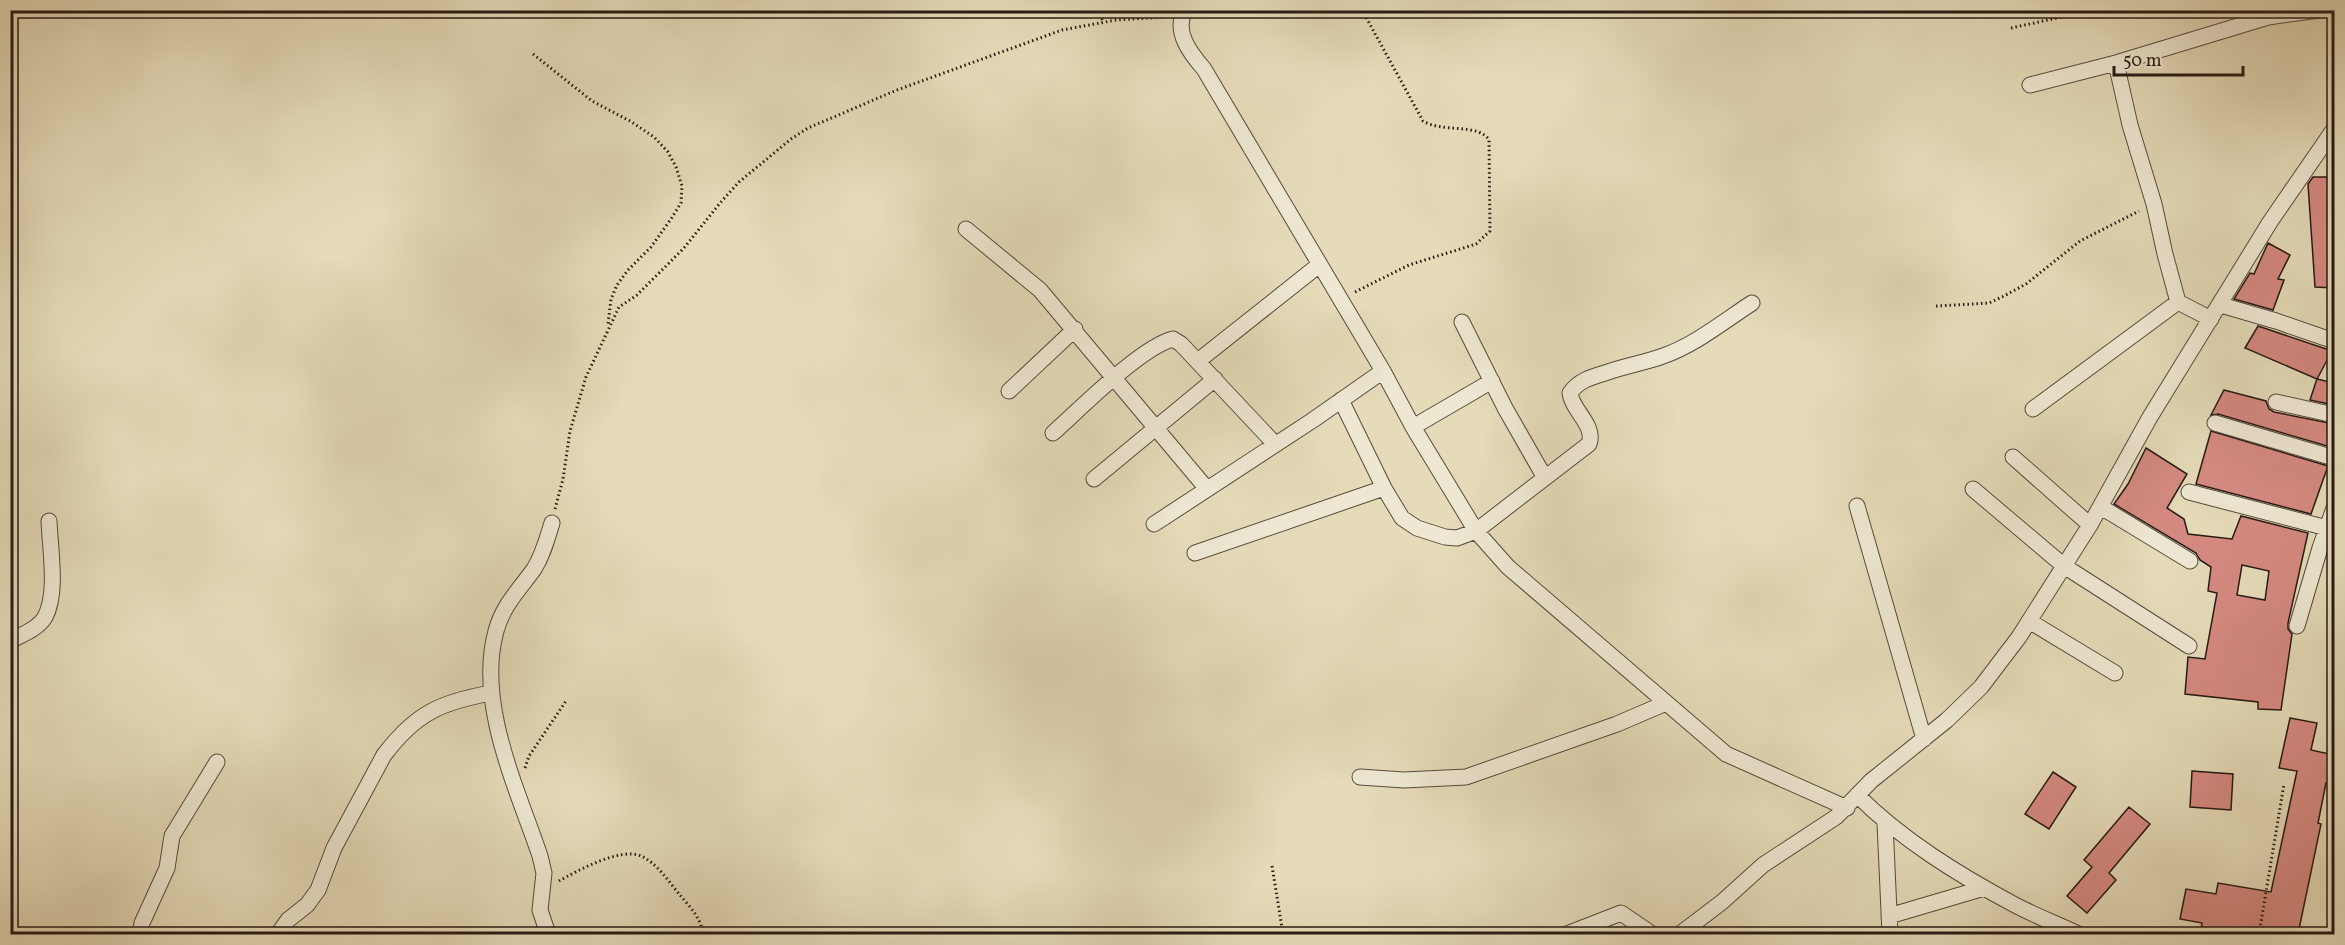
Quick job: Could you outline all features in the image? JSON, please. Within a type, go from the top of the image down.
[{"type":"street","points":[[2030,85],[2116,63],[2268,16],[2319,10]]},
{"type":"street","points":[[1184,13],[1182,34],[1188,51],[1204,69],[1476,531],[1508,567],[1726,754],[1847,808]]},
{"type":"street","points":[[2116,63],[2130,125],[2154,204],[2178,302],[2211,319]]},
{"type":"street","points":[[1680,934],[1722,902],[1763,865],[1820,830],[1847,808],[1871,781],[1924,739],[1981,687],[2029,621],[2090,525],[2150,417],[2270,222],[2334,129]]},
{"type":"street","points":[[966,229],[1033,283],[1075,329],[1207,489]]},
{"type":"street","points":[[1198,361],[1319,265]]},
{"type":"street","points":[[2033,409],[2178,302]]},
{"type":"street","points":[[1341,400],[1383,488],[1402,518],[1417,528],[1445,537],[1457,538],[1476,531],[1589,444],[1591,439],[1587,425],[1571,401],[1570,393],[1575,386],[1610,371],[1663,356],[1678,349],[1752,303]]},
{"type":"street","points":[[2221,305],[2334,341]]},
{"type":"street","points":[[1462,322],[1545,478]]},
{"type":"street","points":[[1009,391],[1075,329]]},
{"type":"street","points":[[1053,433],[1154,347],[1173,339],[1198,361],[1275,444]]},
{"type":"street","points":[[1154,524],[1383,371]]},
{"type":"street","points":[[1094,479],[1215,379]]},
{"type":"street","points":[[1413,427],[1492,381]]},
{"type":"street","points":[[2276,402],[2334,415]]},
{"type":"street","points":[[2216,423],[2334,458]]},
{"type":"street","points":[[2013,457],[2090,525]]},
{"type":"street","points":[[1195,553],[1383,488]]},
{"type":"street","points":[[1973,489],[2064,566],[2189,646]]},
{"type":"street","points":[[2189,492],[2327,528]]},
{"type":"street","points":[[1857,506],[1924,739]]},
{"type":"street","points":[[2101,507],[2190,561]]},
{"type":"street","points":[[2297,626],[2327,549],[2327,528],[2334,508]]},
{"type":"street","points":[[10,641],[44,619],[51,602],[49,520]]},
{"type":"street","points":[[548,934],[540,910],[544,873],[496,726],[489,680],[496,631],[513,593],[534,569],[542,555],[552,523]]},
{"type":"street","points":[[2029,621],[2115,673]]},
{"type":"street","points":[[278,934],[288,920],[307,905],[318,890],[334,848],[384,754],[393,742],[408,727],[436,707],[462,698],[491,693]]},
{"type":"street","points":[[1360,777],[1404,780],[1466,777],[1617,724],[1666,704]]},
{"type":"street","points":[[140,934],[142,923],[167,868],[172,836],[217,762]]},
{"type":"street","points":[[1857,795],[1885,823],[1984,888],[2078,934]]},
{"type":"street","points":[[1885,823],[1890,934]]},
{"type":"street","points":[[1889,916],[1984,888]]},
{"type":"street","points":[[1567,934],[1621,913],[1652,934]]},
{"type":"path","points":[[1100,10],[1103,22]]},
{"type":"path","points":[[1340,300],[1409,265],[1476,244],[1490,231],[1489,140],[1479,131],[1439,128],[1423,121],[1362,10]]},
{"type":"path","points":[[2011,28],[2094,10]]},
{"type":"path","points":[[552,523],[563,479],[570,431],[586,377],[619,307],[637,295],[684,248],[739,182],[791,139],[836,115],[897,90],[1062,30],[1103,22],[1184,13]]},
{"type":"path","points":[[533,54],[592,100],[654,137],[668,152],[676,166],[682,186],[681,203],[671,219],[651,247],[628,270],[617,285],[611,299],[608,327]]},
{"type":"path","points":[[1936,306],[1989,303],[1996,300],[2026,284],[2080,241],[2154,204]]},
{"type":"path","points":[[518,789],[529,756],[566,700]]},
{"type":"path","points":[[2259,934],[2284,784]]},
{"type":"path","points":[[542,891],[580,870],[614,857],[632,854],[642,856],[688,904],[702,927],[715,934]]},
{"type":"path","points":[[1272,866],[1283,934]]},
{"type":"path","points":[[702,927],[702,934]]},
{"type":"building","points":[[2313,177],[2334,177],[2334,288],[2315,287],[2308,184]]},
{"type":"building","points":[[2268,243],[2290,255],[2278,279],[2284,280],[2273,310],[2234,299],[2250,273],[2254,274]]},
{"type":"building","points":[[2258,326],[2332,351],[2317,379],[2245,348]]},
{"type":"building","points":[[2317,379],[2334,383],[2334,405],[2310,400]]},
{"type":"building","points":[[2224,390],[2266,401],[2269,409],[2274,412],[2334,424],[2334,448],[2218,414],[2211,415]]},
{"type":"building","points":[[2211,431],[2328,466],[2311,514],[2196,484]]},
{"type":"building","points":[[2146,448],[2187,474],[2167,508],[2184,519],[2188,534],[2232,539],[2241,516],[2308,533],[2288,623],[2288,629],[2292,634],[2281,710],[2258,709],[2258,702],[2185,694],[2188,657],[2205,659],[2217,593],[2208,591],[2211,567],[2200,560],[2196,553],[2114,504],[2128,484]],"holes":[[[2242,565],[2269,571],[2265,600],[2237,595]]]},
{"type":"building","points":[[2290,718],[2317,723],[2311,750],[2334,755],[2334,785],[2326,783],[2318,823],[2321,824],[2298,934],[2200,934],[2202,923],[2180,919],[2186,889],[2216,894],[2218,883],[2271,892],[2297,771],[2279,768]]},
{"type":"building","points":[[2192,771],[2233,774],[2231,810],[2190,807]]},
{"type":"building","points":[[2053,772],[2076,787],[2049,829],[2025,814]]},
{"type":"building","points":[[2129,807],[2150,824],[2109,873],[2116,880],[2087,913],[2067,896],[2092,867],[2084,860]]}]
